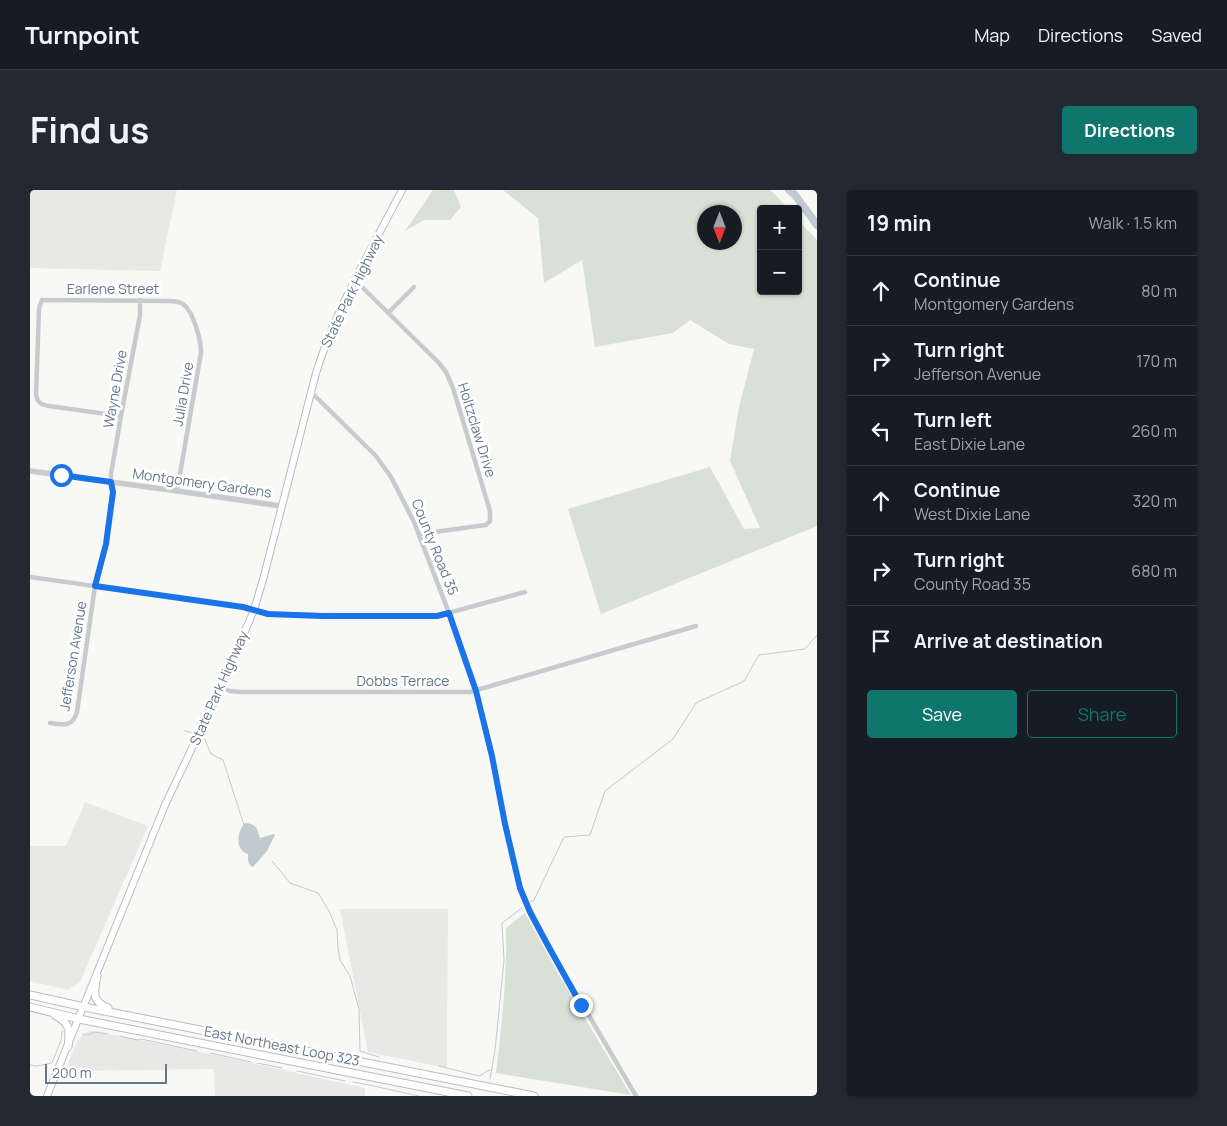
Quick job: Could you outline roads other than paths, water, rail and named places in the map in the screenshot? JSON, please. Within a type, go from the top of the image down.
[{"type":"highway","points":[[96,976],[94,993],[96,1000],[102,1006],[123,1014]]},
{"type":"highway","name":"East Northeast Loop 323","points":[[30,995],[534,1096]]},
{"type":"highway","name":"East Northeast Loop 323","points":[[30,1008],[468,1096]]},
{"type":"highway","points":[[48,1012],[62,1019],[68,1026],[68,1047]]},
{"type":"highway","points":[[171,1036],[174,1024]]},
{"type":"highway","points":[[289,1060],[291,1048]]},
{"type":"highway","points":[[382,1078],[384,1066]]},
{"type":"main road","name":"State Park Highway","points":[[47,1096],[165,805],[221,688],[254,610],[319,360],[354,281],[402,190]]},
{"type":"street","name":"Holtzclaw Drive","points":[[354,281],[439,363],[448,377],[490,511],[490,521],[486,525],[419,534]]},
{"type":"street","points":[[388,313],[414,287]]},
{"type":"street","name":"Earlene Street","points":[[121,416],[42,405],[38,401],[36,388],[39,309],[42,300],[176,301],[183,304]]},
{"type":"street","name":"Wayne Drive","points":[[111,482],[140,315],[140,300]]},
{"type":"street","name":"Julia Drive","points":[[177,491],[201,353],[199,336],[191,314],[183,304]]},
{"type":"street","name":"County Road 35","points":[[311,392],[376,456],[391,477],[410,514],[449,613],[476,691],[515,869],[523,895],[546,942],[636,1096]]},
{"type":"street","name":"Montgomery Gardens","points":[[30,471],[281,506]]},
{"type":"street","name":"Jefferson Avenue","points":[[50,724],[70,724],[76,716],[95,586],[106,544],[113,492],[111,482]]},
{"type":"street","points":[[30,578],[243,607],[268,614],[322,616],[437,616],[525,592]]},
{"type":"street","name":"Dobbs Terrace","points":[[221,688],[241,692],[476,691],[696,626]]},
{"type":"waterway","points":[[789,190],[795,195],[817,225]]},
{"type":"waterway","points":[[530,902],[534,900],[564,837],[590,835],[605,791],[673,739],[696,703],[744,681],[759,655],[805,649],[817,635]]},
{"type":"waterway","points":[[185,731],[193,733]]},
{"type":"waterway","points":[[204,738],[211,754],[223,760],[244,825]]},
{"type":"waterway","points":[[272,861],[290,883],[318,893],[329,911],[337,930],[340,960],[350,976],[359,1009],[360,1051],[379,1057]]},
{"type":"waterway","points":[[490,1079],[495,1050],[504,960],[502,923],[522,908]]},
{"type":"waterway","points":[[30,1065],[37,1066],[52,1063],[63,1031]]},
{"type":"waterway","points":[[82,1034],[87,1035],[95,1032],[108,1034]]},
{"type":"waterway","points":[[120,1036],[197,1051]]},
{"type":"waterway","points":[[210,1053],[251,1062]]},
{"type":"waterway","points":[[257,1063],[282,1068]]},
{"type":"waterway","points":[[439,1066],[479,1076],[490,1070]]},
{"type":"waterway","points":[[297,1071],[345,1081]]},
{"type":"waterway","points":[[353,1082],[419,1096]]}]
